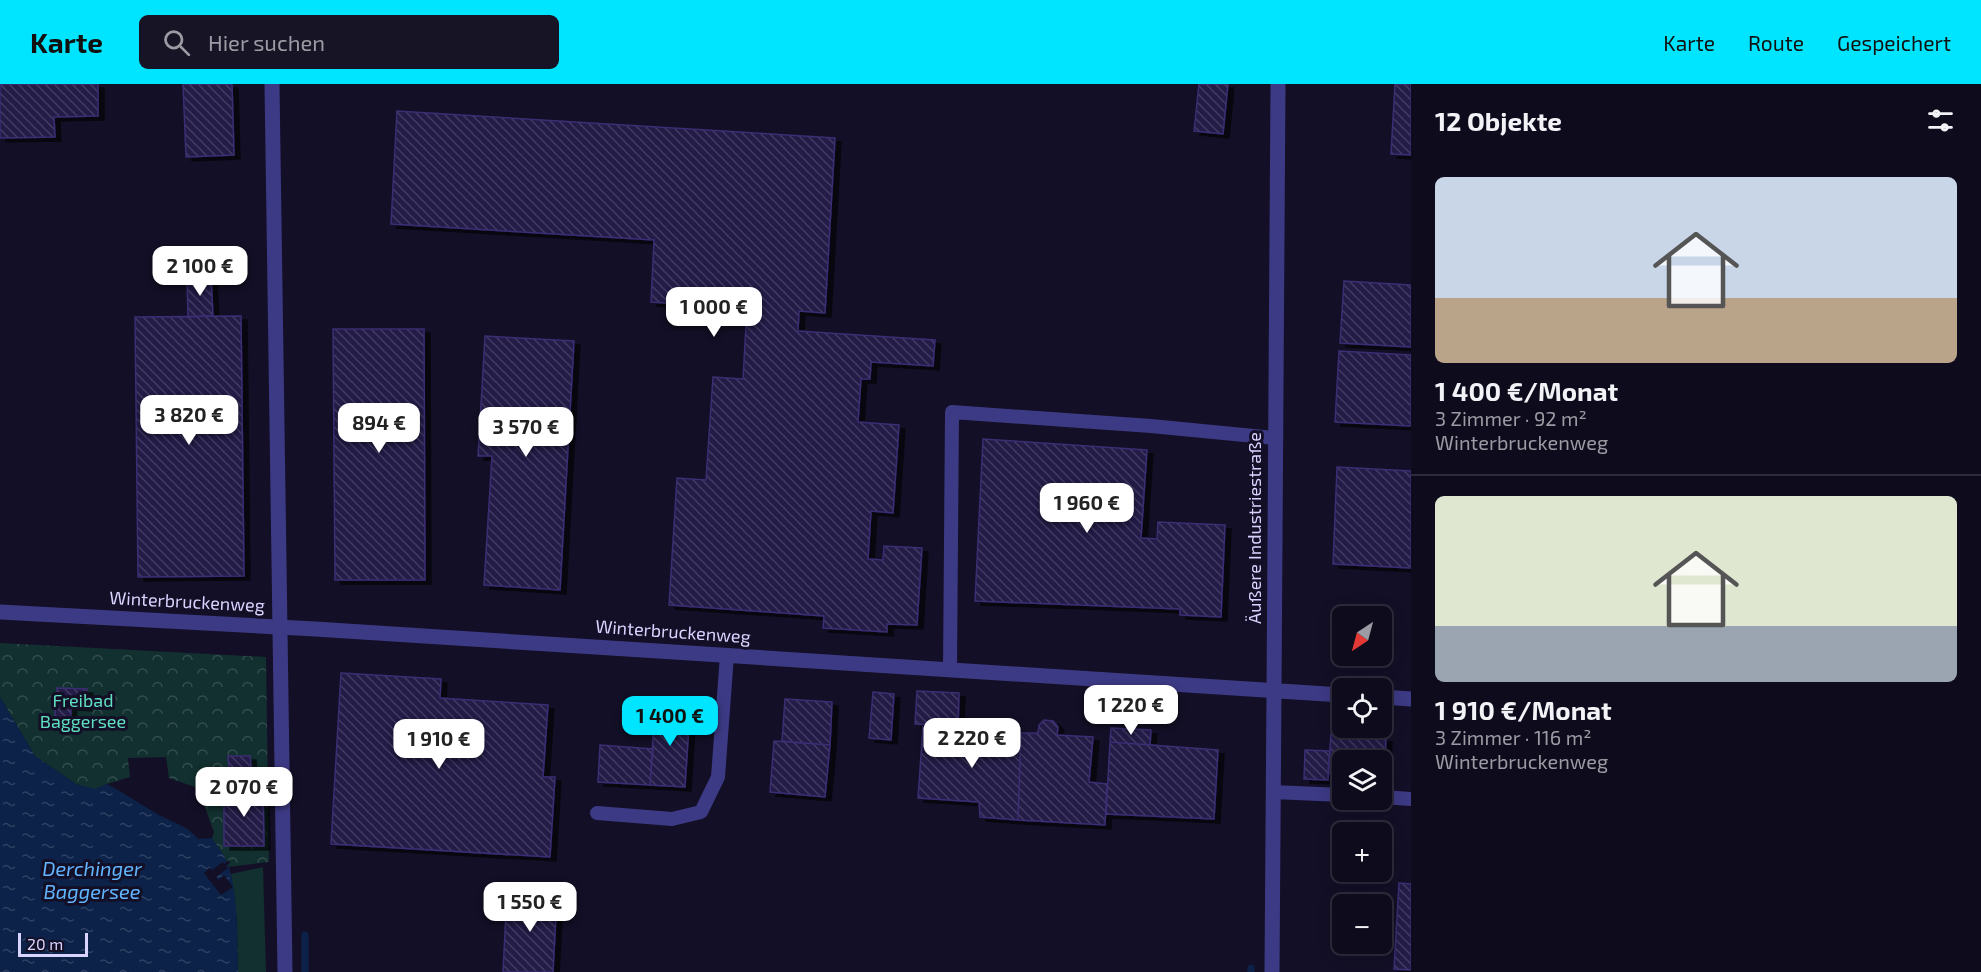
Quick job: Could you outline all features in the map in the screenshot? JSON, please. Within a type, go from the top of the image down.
[{"type":"street","points":[[272,84],[285,972]]},
{"type":"street","name":"Äußere Industriestraße","points":[[1272,972],[1278,84]]},
{"type":"street","name":"Winterbruckenweg","points":[[0,612],[280,627],[1332,694]]},
{"type":"street","points":[[1392,698],[1411,699]]},
{"type":"lane","points":[[950,669],[952,412],[1151,426],[1275,438]]},
{"type":"lane","points":[[597,813],[672,819],[701,812],[718,777],[727,655]]},
{"type":"lane","points":[[1273,792],[1332,795]]},
{"type":"lane","points":[[1392,798],[1411,799]]},
{"type":"green space","name":"Freibad Baggersee","points":[[0,643],[266,657],[269,862],[228,867],[212,838],[214,832],[198,788],[169,778],[166,757],[128,758],[130,777],[95,790],[76,784],[35,756],[0,697]]},
{"type":"green space","points":[[263,867],[266,972],[238,972],[237,920],[231,874]]},
{"type":"water","name":"Derchinger Baggersee","points":[[0,697],[35,756],[76,784],[95,789],[107,784],[157,814],[184,827],[198,839],[212,838],[225,858],[233,883],[238,972],[0,972]]},
{"type":"pier","points":[[229,860],[230,863],[226,866],[228,868],[216,877],[218,880],[224,875],[233,887],[221,895],[204,873],[209,868],[212,870]]},
{"type":"building","points":[[0,84],[98,84],[98,116],[54,117],[55,137],[0,138]]},
{"type":"building","points":[[183,84],[232,84],[234,155],[186,157]]},
{"type":"building","points":[[1199,84],[1228,84],[1223,134],[1194,131]]},
{"type":"building","points":[[1395,84],[1411,84],[1411,155],[1391,154]]},
{"type":"building","points":[[397,111],[835,138],[825,313],[799,311],[798,331],[935,340],[933,366],[871,362],[870,379],[861,379],[858,422],[899,425],[893,513],[871,511],[868,559],[883,560],[884,546],[922,548],[917,625],[887,624],[887,632],[823,628],[824,616],[669,605],[677,478],[706,480],[713,377],[743,379],[747,308],[651,302],[654,240],[391,224]]},
{"type":"building","points":[[211,277],[213,316],[188,317],[187,278]]},
{"type":"building","points":[[1344,281],[1411,285],[1411,347],[1340,343]]},
{"type":"building","points":[[241,316],[244,576],[138,577],[135,317]]},
{"type":"building","points":[[333,329],[424,329],[425,580],[335,580]]},
{"type":"building","points":[[485,336],[574,341],[560,590],[484,585],[492,456],[478,456]]},
{"type":"building","points":[[1339,351],[1411,355],[1411,426],[1335,422]]},
{"type":"building","points":[[983,439],[1147,450],[1141,538],[1157,539],[1158,522],[1225,525],[1221,617],[1180,615],[1180,609],[975,601]]},
{"type":"building","points":[[1337,467],[1411,471],[1411,568],[1333,564]]},
{"type":"building","points":[[341,673],[441,679],[440,698],[548,705],[543,777],[555,777],[550,857],[331,844]]},
{"type":"building","points":[[57,688],[87,689],[86,707],[71,706],[70,728],[54,727]]},
{"type":"building","points":[[917,691],[959,693],[958,726],[915,724]]},
{"type":"building","points":[[873,692],[894,694],[891,740],[869,738]]},
{"type":"building","points":[[785,699],[832,702],[830,745],[782,741]]},
{"type":"building","points":[[655,707],[690,710],[685,787],[650,785]]},
{"type":"building","points":[[1044,720],[1053,721],[1058,727],[1057,735],[1093,737],[1089,782],[1107,784],[1105,825],[1018,820],[1021,733],[1038,733],[1039,725]]},
{"type":"building","points":[[923,727],[1021,733],[1018,820],[980,817],[979,802],[918,798]]},
{"type":"building","points":[[1111,728],[1151,730],[1150,745],[1110,742]]},
{"type":"building","points":[[1331,734],[1332,738],[1386,738],[1385,750],[1332,750],[1332,773],[1328,773]]},
{"type":"building","points":[[774,741],[830,745],[825,797],[770,792]]},
{"type":"building","points":[[1110,742],[1218,750],[1214,819],[1106,814]]},
{"type":"building","points":[[600,745],[653,749],[650,785],[598,782]]},
{"type":"building","points":[[1305,750],[1330,751],[1328,780],[1304,779]]},
{"type":"building","points":[[228,756],[250,756],[251,768],[229,768]]},
{"type":"building","points":[[224,789],[263,789],[264,846],[224,846]]},
{"type":"building","points":[[1399,883],[1411,884],[1411,970],[1394,969]]},
{"type":"building","points":[[507,892],[557,895],[553,972],[503,972]]},
{"type":"waterway","points":[[305,935],[305,972]]}]
